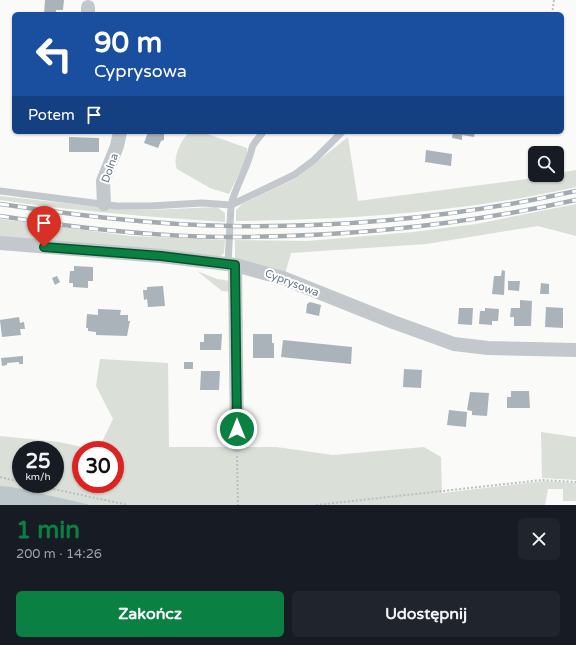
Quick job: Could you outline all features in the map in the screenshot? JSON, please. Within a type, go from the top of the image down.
[{"type":"street","name":"Dolna","points":[[104,204],[103,181],[117,146],[120,134]]},
{"type":"street","name":"Cyprysowa","points":[[0,243],[161,256],[232,264],[283,278],[386,320],[454,344],[488,348],[576,350]]},
{"type":"street","points":[[232,264],[237,445]]},
{"type":"lane","points":[[232,264],[231,205],[235,189],[250,156],[252,147],[262,134]]},
{"type":"lane","points":[[0,191],[104,204],[150,206],[202,203],[231,205],[294,175],[314,160],[340,134]]},
{"type":"path","points":[[552,12],[554,0]]},
{"type":"path","points":[[237,445],[238,505]]},
{"type":"path","points":[[0,477],[12,480]]},
{"type":"path","points":[[316,505],[542,480],[576,482]]},
{"type":"path","points":[[64,491],[128,505]]},
{"type":"shaded area","points":[[208,134],[247,148],[247,158],[229,194],[210,188],[177,169],[176,160],[178,149],[187,135]]},
{"type":"shaded area","points":[[348,137],[358,201],[528,179],[528,182],[564,182],[564,172],[576,170],[576,187],[492,203],[407,213],[321,219],[236,221],[236,210],[242,204],[295,179]]},
{"type":"shaded area","points":[[0,196],[118,209],[150,210],[217,207],[225,213],[225,222],[141,216],[56,207],[0,200]]},
{"type":"shaded area","points":[[576,204],[576,236],[538,226],[426,244],[291,253],[285,274],[235,258],[235,240],[307,241],[413,232],[476,224]]},
{"type":"shaded area","points":[[0,219],[130,236],[225,240],[224,253],[219,258],[0,239]]},
{"type":"shaded area","points":[[197,271],[217,279],[230,281],[234,292],[222,291]]},
{"type":"shaded area","points":[[100,359],[168,363],[169,447],[276,447],[333,455],[424,447],[441,457],[442,493],[543,481],[576,483],[576,501],[563,501],[563,489],[548,489],[545,505],[91,505],[34,493],[64,493],[64,443],[72,445],[72,493],[124,493],[124,441],[102,441],[113,419],[96,386]]},
{"type":"shaded area","points":[[541,432],[576,437],[576,480],[542,478]]},
{"type":"shaded area","points":[[0,436],[49,441],[12,441],[12,489],[0,486]]},
{"type":"shaded area","points":[[0,486],[12,487],[12,493],[38,493],[91,505],[0,505]]},
{"type":"building","points":[[45,0],[64,0],[63,10],[56,10],[56,12],[44,12]]},
{"type":"building","points":[[147,134],[164,134],[164,140],[161,141],[158,148],[144,143]]},
{"type":"building","points":[[453,134],[475,134],[474,137],[462,135],[462,140],[452,138]]},
{"type":"building","points":[[69,137],[99,138],[99,152],[69,152]]},
{"type":"building","points":[[426,150],[452,154],[451,166],[425,162]]},
{"type":"building","points":[[74,266],[93,267],[93,281],[88,281],[88,288],[73,287],[73,283],[69,283],[70,271],[74,271]]},
{"type":"building","points":[[502,270],[505,271],[504,295],[492,294],[494,276],[501,276]]},
{"type":"building","points":[[57,276],[60,282],[55,285],[52,278]]},
{"type":"building","points":[[508,281],[520,281],[519,291],[508,290]]},
{"type":"building","points":[[541,283],[549,284],[549,294],[540,294]]},
{"type":"building","points":[[163,286],[165,306],[148,307],[147,299],[144,300],[143,290],[147,290],[147,287]]},
{"type":"building","points":[[520,300],[532,301],[531,326],[514,326],[514,317],[510,317],[511,308],[520,308]]},
{"type":"building","points":[[310,302],[321,305],[319,316],[306,313],[307,304]]},
{"type":"building","points":[[546,307],[563,308],[563,328],[545,327]]},
{"type":"building","points":[[459,308],[473,308],[472,325],[458,324]]},
{"type":"building","points":[[485,308],[499,309],[498,321],[492,321],[492,325],[479,324],[480,311],[485,311]]},
{"type":"building","points":[[98,309],[121,310],[120,315],[128,315],[128,321],[130,321],[127,336],[96,335],[96,332],[88,331],[88,328],[86,328],[87,314],[98,315]]},
{"type":"building","points":[[19,317],[20,323],[24,322],[25,329],[20,329],[21,335],[2,337],[0,320]]},
{"type":"building","points":[[204,334],[222,334],[221,350],[200,350],[200,342],[204,342]]},
{"type":"building","points":[[253,334],[272,334],[272,343],[274,343],[274,358],[253,358]]},
{"type":"building","points":[[283,340],[352,347],[351,364],[281,357]]},
{"type":"building","points":[[23,356],[23,364],[19,364],[19,362],[7,363],[7,365],[2,366],[1,358]]},
{"type":"building","points":[[184,362],[193,362],[193,369],[184,369]]},
{"type":"building","points":[[404,369],[422,370],[421,388],[403,387]]},
{"type":"building","points":[[201,371],[220,371],[219,390],[200,390]]},
{"type":"building","points":[[511,391],[529,391],[530,408],[507,408],[507,397],[511,397]]},
{"type":"building","points":[[470,392],[489,393],[487,416],[472,415],[472,411],[467,410]]},
{"type":"building","points":[[449,410],[467,412],[466,427],[447,425]]},
{"type":"railway","points":[[0,204],[86,216],[144,222],[231,226],[274,226],[318,225],[405,219],[491,207],[576,191]]},
{"type":"railway","points":[[0,216],[86,228],[144,234],[202,237],[318,235],[448,223],[533,209],[576,200]]},
{"type":"route","points":[[44,247],[161,256],[235,265],[237,429]]}]
